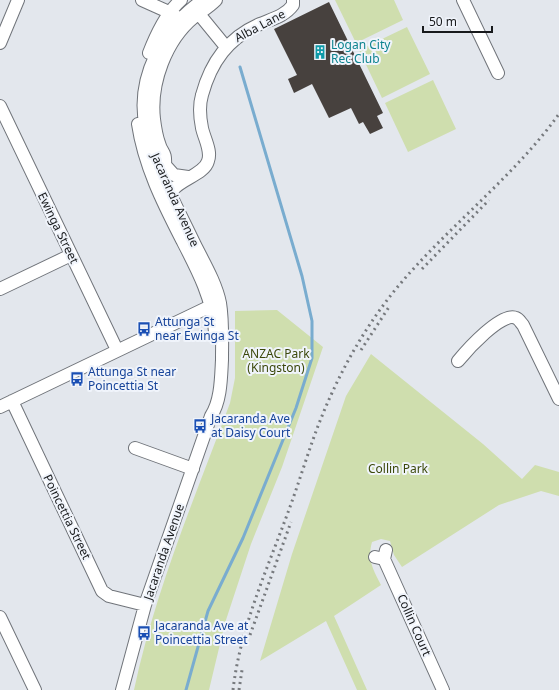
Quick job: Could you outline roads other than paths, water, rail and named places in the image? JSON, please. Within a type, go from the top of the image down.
[{"type":"street","points":[[0,43],[18,0]]},
{"type":"street","points":[[142,0],[175,16]]},
{"type":"street","name":"Jacaranda Avenue","points":[[122,690],[145,605],[211,416],[215,410],[220,390],[222,371],[213,283],[171,193],[146,127],[144,108],[150,68],[181,0]]},
{"type":"street","name":"Jacaranda Avenue","points":[[202,0],[175,16],[154,39],[142,74],[138,94],[138,122],[141,144],[149,170],[202,281],[215,304]]},
{"type":"street","points":[[188,177],[174,175],[162,166],[165,153],[160,145],[156,131],[153,112],[155,90],[159,69],[168,49],[183,29],[216,0]]},
{"type":"street","name":"Alba Lane","points":[[171,193],[188,177],[204,168],[208,161],[209,151],[202,128],[201,97],[206,80],[214,64],[230,42],[244,32],[288,12],[293,5],[293,0]]},
{"type":"street","points":[[463,0],[498,73]]},
{"type":"street","points":[[199,14],[226,47]]},
{"type":"street","name":"Ewinga Street","points":[[0,106],[117,350]]},
{"type":"street","points":[[171,193],[169,198],[180,225],[182,239]]},
{"type":"street","points":[[0,289],[71,254]]},
{"type":"street","points":[[0,407],[215,304]]},
{"type":"street","points":[[458,361],[472,344],[501,320],[509,317],[517,318],[523,325],[559,399]]},
{"type":"street","name":"Poincettia Street","points":[[12,401],[102,590],[109,596],[145,605]]},
{"type":"street","points":[[135,448],[193,469]]},
{"type":"street","name":"Collin Court","points":[[382,555],[443,690]]},
{"type":"street","points":[[0,617],[35,690]]},
{"type":"waterway","points":[[186,690],[208,611],[243,538],[296,408],[312,358],[312,321],[302,276],[240,67]]},
{"type":"railway","points":[[233,690],[241,645],[255,601],[325,408],[351,355],[361,338],[395,290],[436,245],[521,160],[541,138],[559,114]]},
{"type":"railway","points":[[422,269],[489,200]]},
{"type":"railway","points":[[361,350],[389,307]]},
{"type":"railway","points":[[250,635],[291,522]]},
{"type":"railway","points":[[239,690],[242,670]]},
{"type":"place","name":"Logan City Rec Club","points":[[320,52]]},
{"type":"place","name":"Attunga St near Ewinga St","points":[[144,329]]},
{"type":"place","name":"Attunga St near Poincettia St","points":[[77,379]]},
{"type":"place","name":"Jacaranda Ave at Daisy Court","points":[[200,426]]},
{"type":"place","name":"Jacaranda Ave at Poincettia Street","points":[[144,633]]},
{"type":"park label","name":"ANZAC Park (Kingston)","points":[[276,361]]},
{"type":"park label","name":"Collin Park","points":[[398,469]]}]
